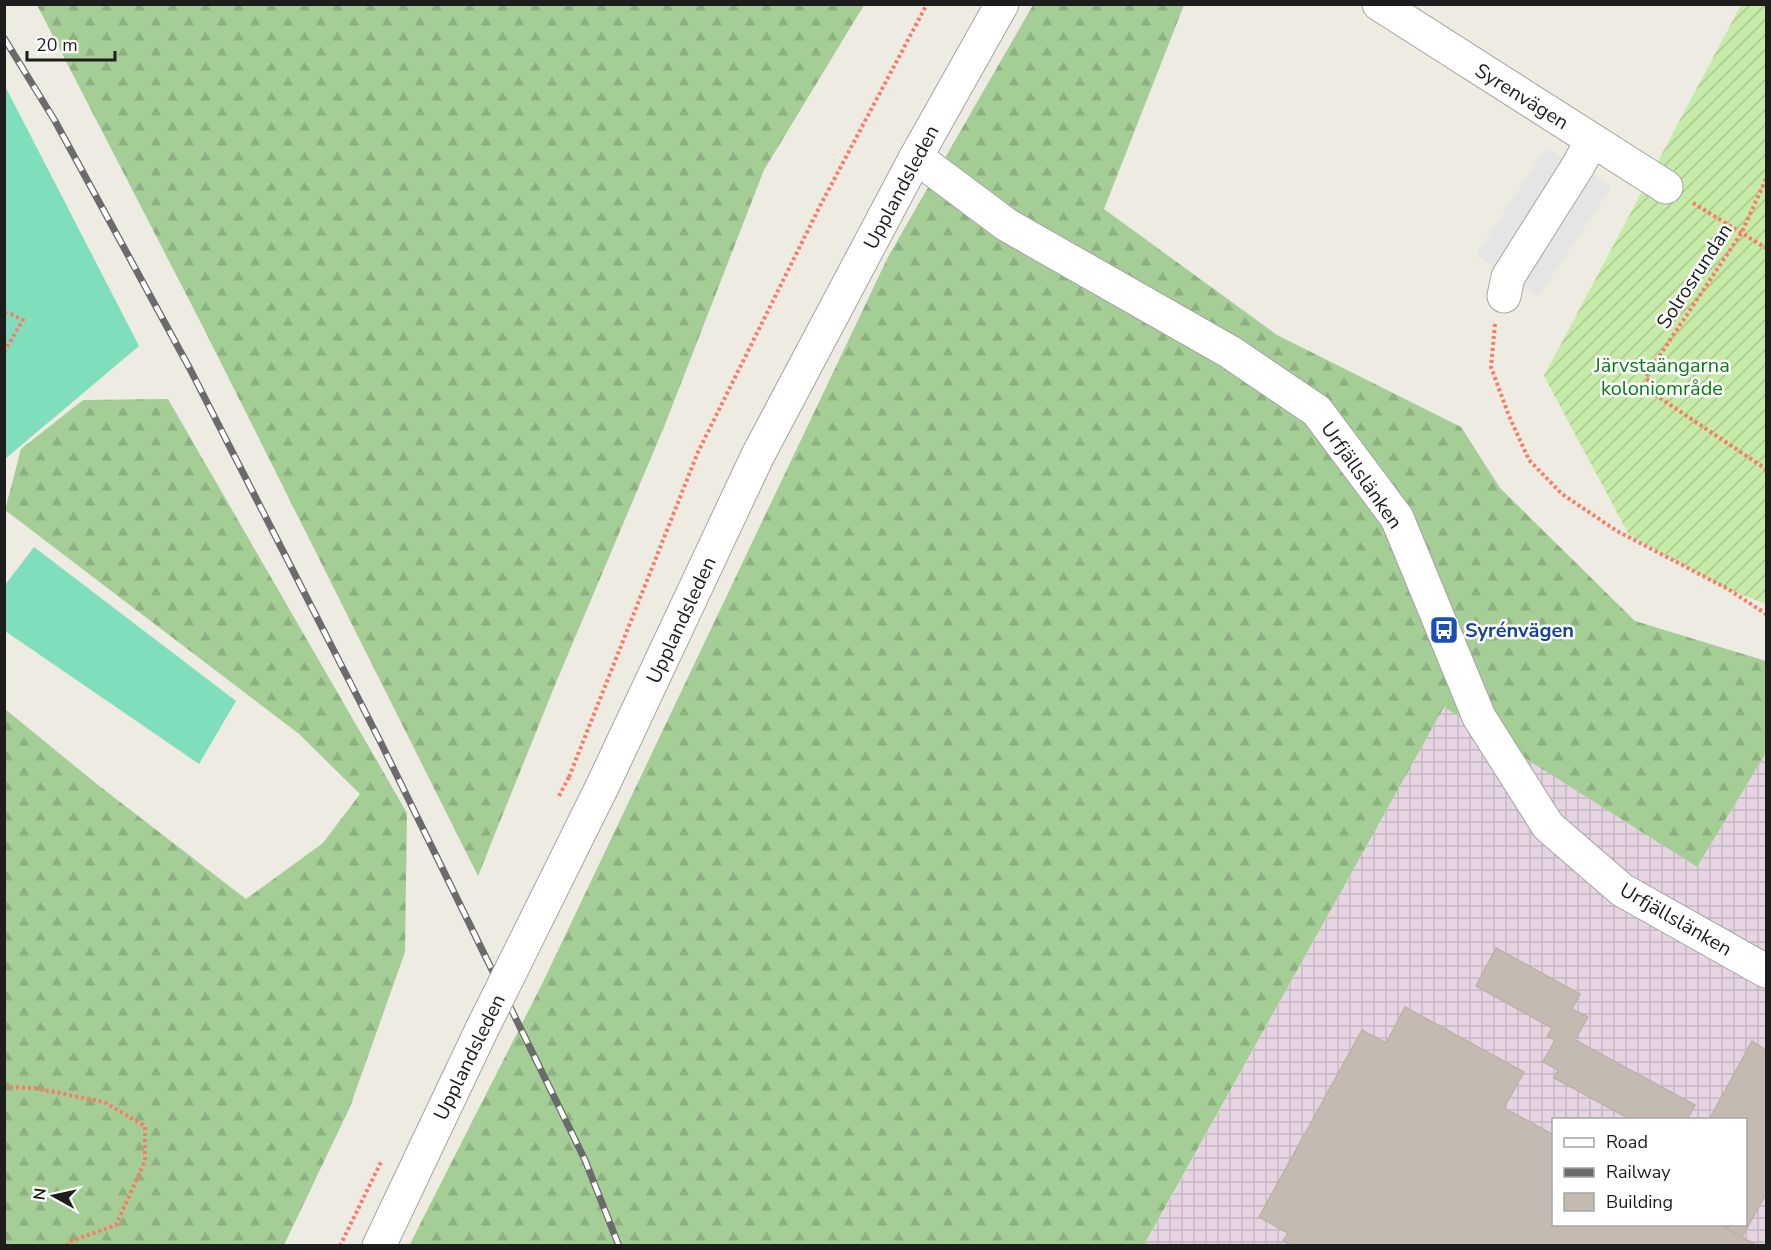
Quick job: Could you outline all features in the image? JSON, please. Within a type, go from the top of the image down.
[{"type":"street","name":"Upplandsleden","points":[[380,1245],[482,1029],[602,787],[758,455],[916,157],[1002,4]]},
{"type":"street","name":"Syrenvägen","points":[[1379,4],[1666,187]]},
{"type":"street","points":[[1504,296],[1508,277],[1592,140]]},
{"type":"street","name":"Urfjällslänken","points":[[916,157],[1007,225],[1230,352],[1317,411],[1397,518],[1479,717],[1548,826],[1622,890],[1767,971]]},
{"type":"path","points":[[569,777],[698,452],[820,206],[927,4]]},
{"type":"path","name":"Solrosrundan","points":[[1767,179],[1742,232],[1646,376],[1654,394],[1767,469]]},
{"type":"path","points":[[1666,187],[1767,248]]},
{"type":"path","points":[[1504,296],[1497,311],[1491,367],[1509,416],[1529,460],[1562,494],[1617,531],[1728,589],[1767,614]]},
{"type":"path","points":[[4,352],[23,320],[7,312]]},
{"type":"path","points":[[4,1087],[34,1088],[104,1102],[145,1126],[145,1161],[116,1225],[68,1242],[67,1245]]},
{"type":"shaded area","points":[[1546,148],[1612,186],[1538,297],[1476,255]]},
{"type":"shaded area","points":[[1444,707],[1697,867],[1766,753],[1766,1245],[1144,1246]]},
{"type":"green space","points":[[37,5],[864,5],[764,170],[664,427],[555,685],[478,876],[203,327]]},
{"type":"green space","points":[[1033,5],[1184,5],[1104,209],[1277,335],[1461,427],[1500,488],[1635,621],[1766,661],[1766,753],[1697,867],[1444,707],[1144,1245],[409,1246],[543,982],[888,257]]},
{"type":"green space","name":"Järvstaängarna koloniområde","points":[[1741,5],[1766,5],[1766,604],[1727,589],[1629,535],[1544,376]]},
{"type":"green space","points":[[5,86],[139,346],[4,459]]},
{"type":"green space","points":[[168,399],[407,813],[405,952],[350,1107],[284,1245],[5,1245],[5,709],[98,785],[246,899],[323,843],[360,794],[299,734],[5,510],[21,449],[83,400]]},
{"type":"green space","points":[[34,547],[236,701],[199,764],[5,631],[5,585]]},
{"type":"building","points":[[1496,948],[1580,994],[1572,1009],[1588,1017],[1575,1040],[1695,1105],[1688,1118],[1628,1118],[1554,1078],[1558,1070],[1543,1062],[1555,1040],[1547,1036],[1552,1028],[1476,986]]},
{"type":"building","points":[[1405,1007],[1524,1072],[1504,1108],[1552,1134],[1552,1226],[1723,1226],[1758,1246],[1292,1246],[1283,1241],[1288,1233],[1259,1217],[1362,1030],[1386,1043]]},
{"type":"building","points":[[1752,1041],[1766,1050],[1766,1194],[1742,1237],[1723,1226],[1747,1226],[1747,1118],[1710,1118]]},
{"type":"railway","points":[[4,38],[55,121],[190,369],[380,741],[585,1160],[619,1246]]},
{"type":"place","name":"Syrénvägen","points":[[1444,630]]}]
